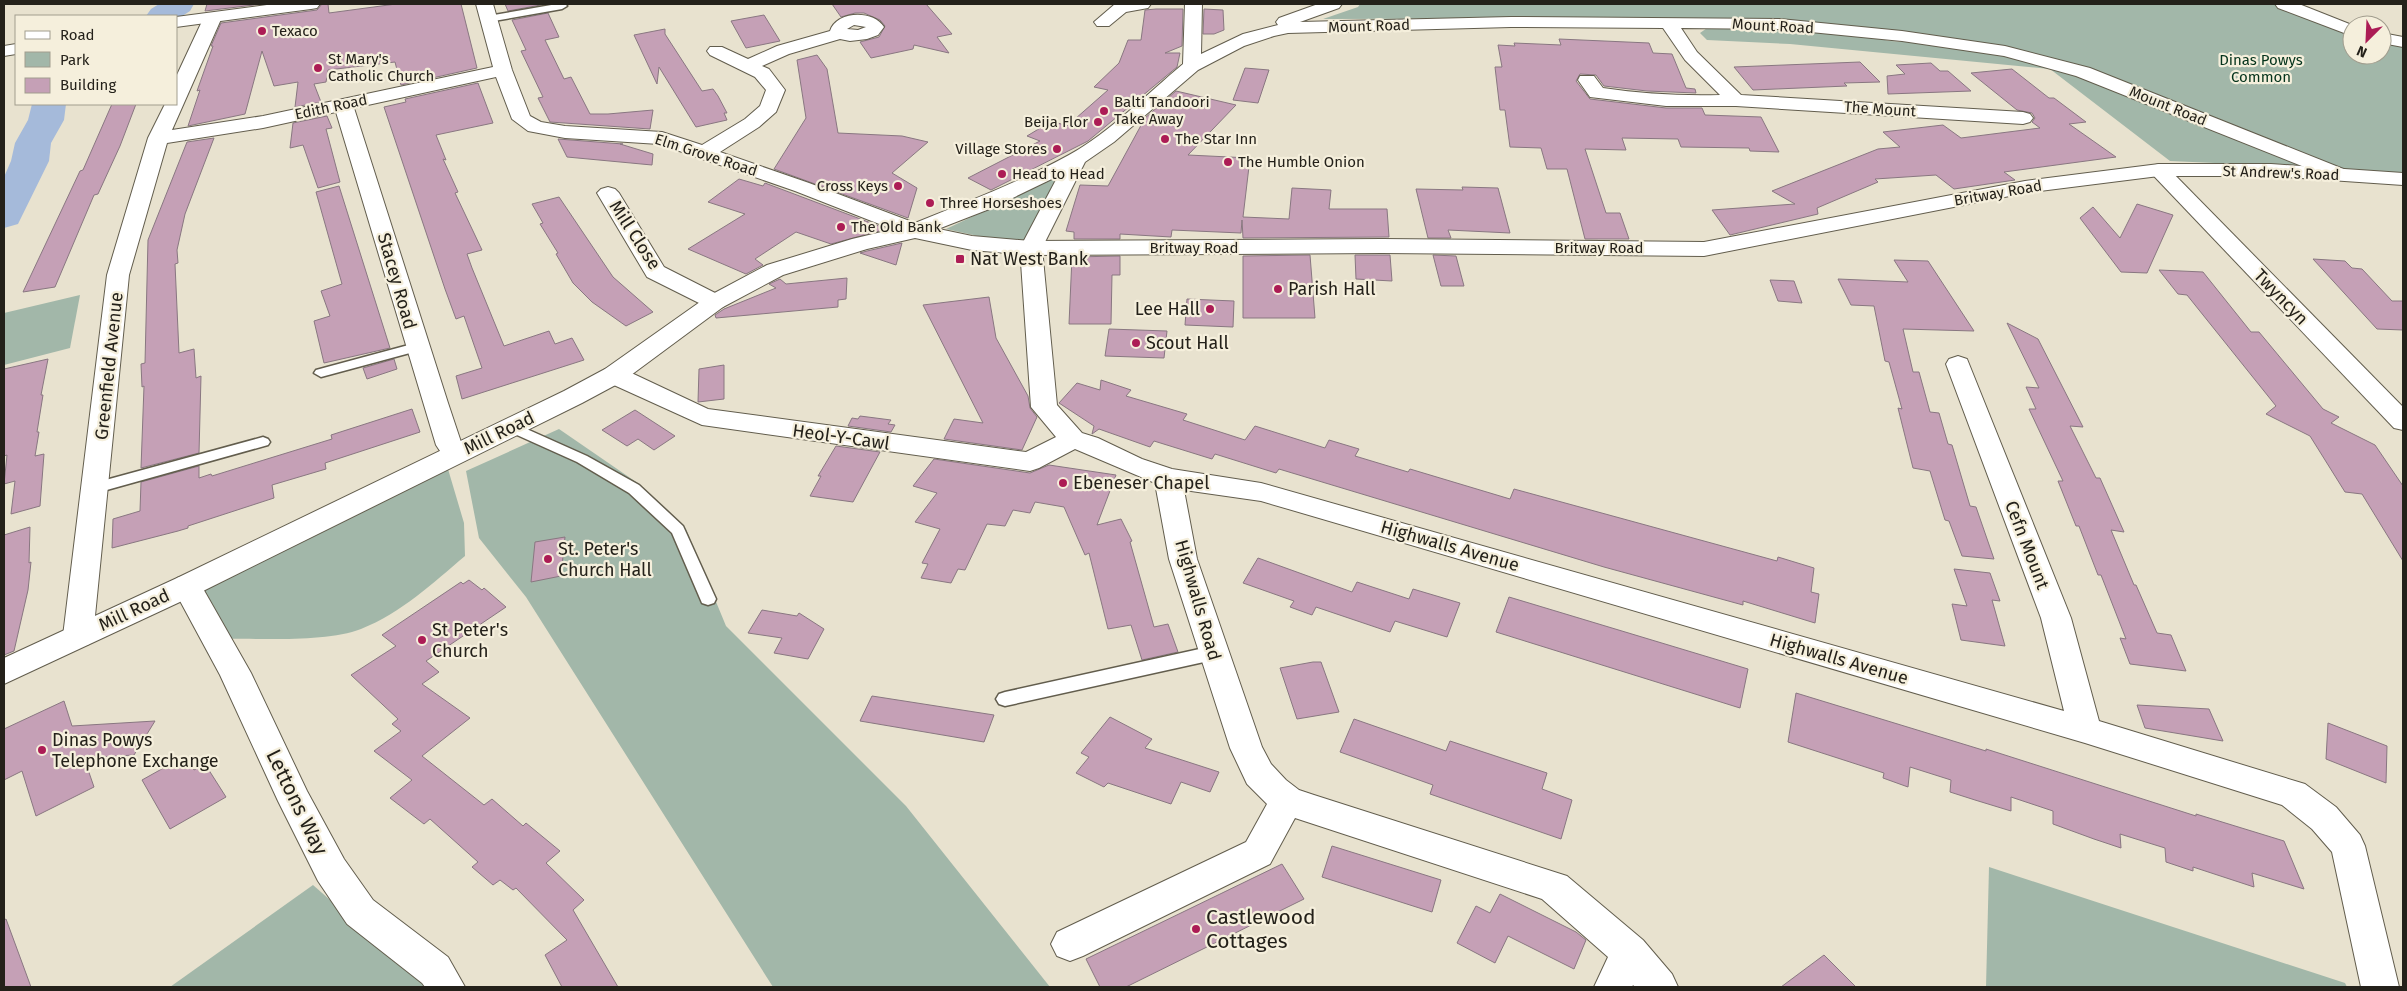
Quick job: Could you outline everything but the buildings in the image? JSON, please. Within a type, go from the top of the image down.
[{"type":"street","points":[[178,22],[310,4]]},
{"type":"street","points":[[1102,22],[1121,8],[1142,4]]},
{"type":"street","points":[[1192,66],[1193,4]]},
{"type":"street","points":[[1258,33],[1333,4]]},
{"type":"street","points":[[2284,4],[2342,27]]},
{"type":"street","name":"Elm Grove Road","points":[[486,11],[503,70],[522,119],[535,127],[565,132],[662,138],[802,187],[915,231],[972,243],[1031,248]]},
{"type":"street","points":[[178,94],[213,17]]},
{"type":"street","name":"Mount Road","points":[[1077,159],[1107,138],[1192,66],[1236,41],[1258,33],[1288,28],[1511,22],[1780,24],[1902,36],[2005,51],[2083,72],[2339,174]]},
{"type":"street","points":[[1668,24],[1691,56],[1736,100]]},
{"type":"street","points":[[750,65],[783,50],[840,33]]},
{"type":"street","points":[[704,153],[752,123],[769,108],[776,90],[762,73],[750,65],[716,51]]},
{"type":"street","name":"Edith Road","points":[[158,138],[263,122],[503,70]]},
{"type":"street","name":"The Mount","points":[[1587,80],[1597,93],[1638,100],[1694,103],[1736,100],[2023,118]]},
{"type":"street","name":"Greenfield Avenue","points":[[78,636],[96,488],[118,275],[158,138],[174,105]]},
{"type":"street","name":"Stacey Road","points":[[343,105],[381,225],[416,347],[449,445],[457,454]]},
{"type":"street","points":[[1077,159],[1031,248],[1044,407],[1073,439],[1089,444],[1133,466],[1168,478]]},
{"type":"street","name":"Mill Road","points":[[4,672],[187,586],[614,375],[716,302],[775,270],[860,244],[915,231],[984,203],[1077,159]]},
{"type":"street","name":"St Andrew's Road","points":[[2159,170],[2270,170],[2403,180]]},
{"type":"street","name":"Britway Road","points":[[1031,248],[1382,246],[1704,249],[2025,187],[2159,170]]},
{"type":"street","name":"Twyncyn","points":[[2159,170],[2403,422]]},
{"type":"street","name":"Mill Close","points":[[608,193],[655,272],[716,302]]},
{"type":"street","name":"Cefn Mount","points":[[1958,364],[2056,618],[2085,730]]},
{"type":"street","name":"Heol-Y-Cawl","points":[[614,375],[702,417],[898,445],[1030,462],[1073,439]]},
{"type":"street","name":"Highwalls Avenue","points":[[1168,478],[1261,492],[2085,730],[2293,794],[2324,818],[2348,846],[2380,987]]},
{"type":"street","name":"Highwalls Road","points":[[1168,478],[1183,559],[1246,748],[1259,774],[1287,800],[1554,887],[1630,952],[1659,987]]},
{"type":"street","name":"Lettons Way","points":[[187,586],[235,673],[295,801],[331,870],[360,912],[435,970],[446,987]]},
{"type":"street","points":[[1070,944],[1258,853],[1287,800]]},
{"type":"street","points":[[1613,987],[1630,952]]},
{"type":"lane","points":[[486,11],[562,6],[561,4]]},
{"type":"lane","points":[[322,373],[416,347]]},
{"type":"lane","points":[[511,427],[582,459],[634,489],[678,530],[708,599]]},
{"type":"lane","points":[[96,488],[263,442]]},
{"type":"lane","points":[[1005,699],[1213,653]]},
{"type":"green space","name":"Dinas Powys Common","points":[[1360,4],[2273,4],[2342,31],[2342,65],[2392,65],[2392,43],[2403,45],[2403,174],[2338,170],[2006,47],[1781,20],[1665,18],[1323,19],[1358,7]]},
{"type":"green space","points":[[1710,26],[1768,27],[1853,34],[1890,41],[1952,45],[2010,55],[2080,74],[2304,167],[2170,161],[2050,69],[1790,44],[1707,40],[1700,33]]},
{"type":"green space","points":[[1060,175],[1024,240],[987,238],[946,229]]},
{"type":"green space","points":[[80,295],[70,348],[4,365],[4,313]]},
{"type":"green space","points":[[559,429],[639,484],[686,529],[726,626],[906,806],[1050,987],[773,987],[526,597],[479,538],[466,471]]},
{"type":"green space","points":[[445,459],[464,523],[465,556],[429,587],[390,615],[361,629],[346,633],[310,638],[216,639],[187,586]]},
{"type":"green space","points":[[1989,867],[2345,983],[2347,987],[1986,987]]},
{"type":"green space","points":[[313,885],[421,980],[425,987],[170,987]]},
{"type":"waterway","points":[[163,15],[179,4]]},
{"type":"waterway","points":[[4,216],[30,161],[33,143],[46,120],[49,105]]},
{"type":"place","name":"Texaco","points":[[262,31]]},
{"type":"place","name":"St Mary's Catholic Church","points":[[318,68]]},
{"type":"place","name":"Balti Tandoori Take Away","points":[[1104,111]]},
{"type":"place","name":"Beija Flor","points":[[1098,122]]},
{"type":"place","name":"The Star Inn","points":[[1165,139]]},
{"type":"place","name":"Village Stores","points":[[1057,149]]},
{"type":"place","name":"The Humble Onion","points":[[1228,162]]},
{"type":"place","name":"Head to Head","points":[[1002,174]]},
{"type":"place","name":"Cross Keys","points":[[898,186]]},
{"type":"place","name":"Three Horseshoes","points":[[930,203]]},
{"type":"place","name":"The Old Bank","points":[[841,227]]},
{"type":"place","name":"Nat West Bank","points":[[960,259]]},
{"type":"place","name":"Parish Hall","points":[[1278,289]]},
{"type":"place","name":"Lee Hall","points":[[1210,309]]},
{"type":"place","name":"Scout Hall","points":[[1136,343]]},
{"type":"place","name":"Ebeneser Chapel","points":[[1063,483]]},
{"type":"place","name":"St. Peter's Church Hall","points":[[548,559]]},
{"type":"place","name":"St Peter's Church","points":[[422,640]]},
{"type":"place","name":"Dinas Powys Telephone Exchange","points":[[42,750]]},
{"type":"place","name":"Castlewood Cottages","points":[[1196,929]]}]
